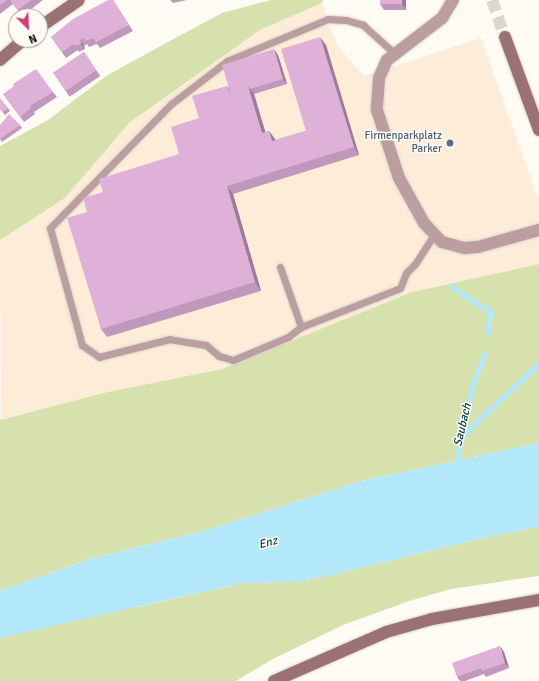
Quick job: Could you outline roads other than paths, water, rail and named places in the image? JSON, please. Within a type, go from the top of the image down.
[{"type":"main road","points":[[48,21],[79,0]]},
{"type":"main road","points":[[505,37],[539,130]]},
{"type":"main road","points":[[0,60],[14,48]]},
{"type":"main road","points":[[274,681],[386,632],[440,617],[539,600]]},
{"type":"street","points":[[453,0],[442,18],[394,53],[387,60],[379,78],[377,110],[399,178],[434,235],[442,242],[464,248],[478,246],[539,230]]},
{"type":"lane","points":[[394,53],[363,25],[346,20],[328,19],[227,61],[170,104],[50,228],[82,345],[99,357],[170,339],[206,345],[219,356],[233,360],[288,337],[301,327],[400,288],[406,273],[415,264],[434,235]]},
{"type":"lane","points":[[280,267],[301,327]]},
{"type":"water","name":"Enz","points":[[539,443],[539,527],[478,539],[328,576],[293,582],[242,583],[0,638],[0,591],[92,558],[201,532],[361,481]]},
{"type":"waterway","name":"Saubach","points":[[451,286],[491,312],[488,333]]},
{"type":"waterway","name":"Saubach","points":[[456,465],[473,383],[485,353]]},
{"type":"waterway","points":[[462,436],[539,363]]},
{"type":"tunnel","points":[[492,0],[505,37]]},
{"type":"place","name":"Firmenparkplatz Parker","points":[[450,143]]}]
